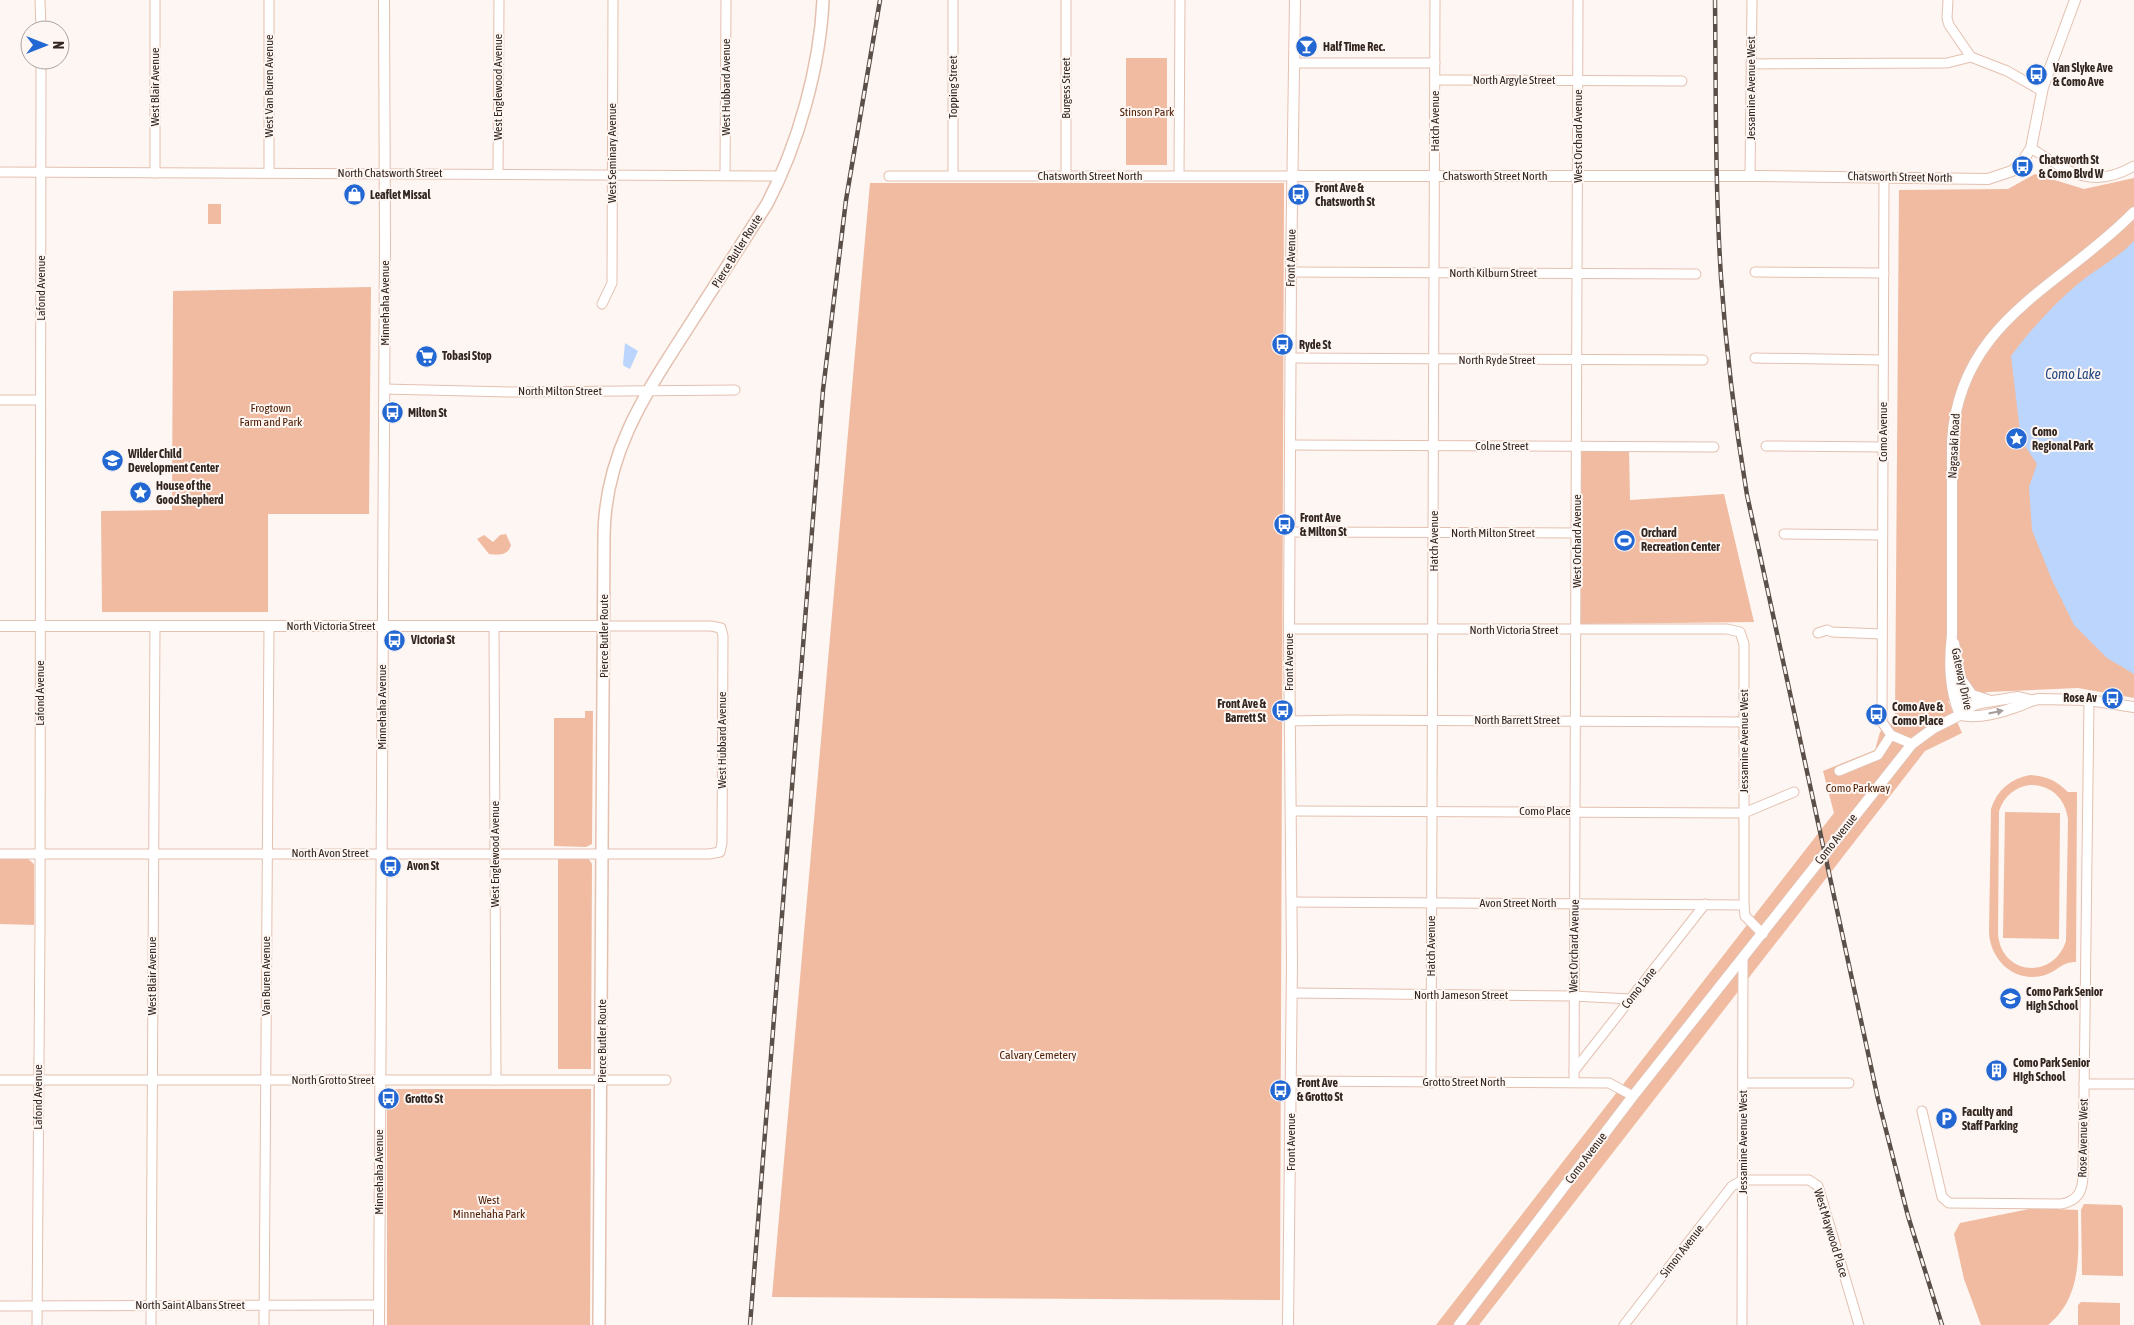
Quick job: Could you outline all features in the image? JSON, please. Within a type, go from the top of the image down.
[{"type":"main road","name":"Pierce Butler Route","points":[[599,1325],[604,520],[608,487],[631,421],[648,391],[767,204],[781,176],[808,96],[816,62],[823,0]]},
{"type":"street","points":[[40,0],[41,20]]},
{"type":"street","name":"West Blair Avenue","points":[[155,0],[155,173]]},
{"type":"street","name":"West Van Buren Avenue","points":[[269,0],[269,173]]},
{"type":"street","name":"Minnehaha Avenue","points":[[379,1325],[385,173],[384,0]]},
{"type":"street","name":"West Englewood Avenue","points":[[498,0],[498,174]]},
{"type":"street","name":"West Seminary Avenue","points":[[602,304],[612,283],[613,0]]},
{"type":"street","name":"West Hubbard Avenue","points":[[725,174],[726,0]]},
{"type":"street","name":"Topping Street","points":[[952,175],[953,0]]},
{"type":"street","name":"Burgess Street","points":[[1066,0],[1066,175]]},
{"type":"street","points":[[1179,175],[1180,0]]},
{"type":"street","name":"Front Avenue","points":[[1288,1325],[1292,993],[1289,629],[1295,0]]},
{"type":"street","name":"Hatch Avenue","points":[[1431,1083],[1436,0]]},
{"type":"street","name":"West Orchard Avenue","points":[[1574,1082],[1578,0]]},
{"type":"street","name":"Jessamine Avenue West","points":[[1750,176],[1752,0]]},
{"type":"street","points":[[1948,0],[1947,18],[1949,25],[1971,57],[2007,71],[2042,91]]},
{"type":"street","name":"Chatsworth Street North","points":[[888,176],[1750,176],[1988,179],[2012,171],[2022,162],[2031,148],[2042,91],[2075,0]]},
{"type":"street","points":[[1751,64],[1947,63],[1971,57]]},
{"type":"street","points":[[1295,63],[1435,63]]},
{"type":"street","name":"Lafond Avenue","points":[[37,1325],[40,927],[41,70]]},
{"type":"street","name":"North Argyle Street","points":[[1435,80],[1682,81]]},
{"type":"street","points":[[2031,148],[2064,169],[2081,176],[2102,177],[2124,172],[2134,166]]},
{"type":"street","name":"North Chatsworth Street","points":[[0,172],[725,174],[781,176]]},
{"type":"street","name":"Como Avenue","points":[[1884,177],[1882,722],[1891,735]]},
{"type":"street","name":"Nagasaki Road","points":[[1952,634],[1952,442],[1958,401],[1966,378],[1987,341],[2006,321],[2134,212]]},
{"type":"street","name":"North Kilburn Street","points":[[1291,272],[1696,274]]},
{"type":"street","points":[[1755,272],[1884,273]]},
{"type":"street","name":"North Ryde Street","points":[[1291,358],[1703,360]]},
{"type":"street","points":[[1754,358],[1883,360]]},
{"type":"street","name":"North Milton Street","points":[[384,389],[735,390]]},
{"type":"street","points":[[0,400],[40,400]]},
{"type":"street","name":"Colne Street","points":[[1290,445],[1714,447]]},
{"type":"street","points":[[1766,446],[1883,447]]},
{"type":"street","name":"North Milton Street","points":[[1290,532],[1577,533]]},
{"type":"street","points":[[1784,534],[1882,535]]},
{"type":"street","name":"North Victoria Street","points":[[0,626],[710,626],[721,628]]},
{"type":"street","name":"West Blair Avenue","points":[[151,1325],[155,626]]},
{"type":"street","name":"Van Buren Avenue","points":[[264,1325],[269,627]]},
{"type":"street","name":"West Englewood Avenue","points":[[494,627],[496,1080]]},
{"type":"street","name":"West Hubbard Avenue","points":[[720,852],[722,843],[723,636],[721,628]]},
{"type":"street","name":"North Victoria Street","points":[[1289,629],[1726,629],[1740,632]]},
{"type":"street","points":[[1818,633],[1827,630],[1832,632],[1882,634]]},
{"type":"street","name":"Jessamine Avenue West","points":[[1740,632],[1744,644],[1744,916],[1763,934]]},
{"type":"street","name":"Gateway Drive","points":[[1952,634],[1965,714]]},
{"type":"street","name":"Gateway Drive","points":[[1952,634],[1950,656],[1954,701],[1965,714]]},
{"type":"street","points":[[1960,676],[1965,687],[1972,694],[1992,701]]},
{"type":"street","points":[[1965,714],[1992,701],[2018,696],[2032,700],[2089,700],[2134,706]]},
{"type":"street","points":[[1965,714],[2017,707],[2032,700]]},
{"type":"street","name":"Rose Avenue West","points":[[1922,1111],[1942,1197],[1949,1203],[2070,1203],[2081,1192],[2083,1174],[2089,700]]},
{"type":"street","name":"Como Avenue","points":[[1458,1325],[1633,1096],[1763,934],[1841,831],[1912,744],[1934,728],[1965,714]]},
{"type":"street","name":"North Barrett Street","points":[[1290,721],[1576,720],[1744,722]]},
{"type":"street","points":[[1839,771],[1878,755],[1891,735],[1912,744]]},
{"type":"street","name":"Como Place","points":[[1292,811],[1744,813],[1794,792]]},
{"type":"street","name":"North Avon Street","points":[[0,854],[153,852],[709,854],[720,852]]},
{"type":"street","name":"Avon Street North","points":[[1292,902],[1744,905]]},
{"type":"street","name":"Como Lane","points":[[1574,1071],[1705,904]]},
{"type":"street","name":"Jessamine Avenue West","points":[[1742,1325],[1743,959]]},
{"type":"street","name":"North Jameson Street","points":[[1292,993],[1573,996],[1630,999]]},
{"type":"street","name":"North Grotto Street","points":[[0,1080],[666,1080]]},
{"type":"street","name":"Grotto Street North","points":[[1291,1081],[1609,1083],[1633,1096]]},
{"type":"street","points":[[1743,1083],[1849,1083]]},
{"type":"street","points":[[2084,1084],[2134,1084]]},
{"type":"street","name":"Simon Avenue","points":[[1624,1325],[1732,1186],[1742,1180]]},
{"type":"street","name":"West Maywood Place","points":[[1742,1180],[1809,1180],[1818,1186],[1859,1325]]},
{"type":"street","name":"North Saint Albans Street","points":[[0,1306],[379,1305]]},
{"type":"green space","name":"Stinson Park","points":[[1126,58],[1167,58],[1167,165],[1126,165]]},
{"type":"green space","name":"Como Regional Park","points":[[2035,174],[2084,189],[2134,178],[2134,698],[2078,688],[1988,692],[1948,701],[1962,733],[1925,751],[1479,1325],[1436,1325],[1834,813],[1823,771],[1875,750],[1880,732],[1895,721],[1899,190],[2008,189]]},
{"type":"green space","name":"Calvary Cemetery","points":[[870,183],[1284,183],[1280,1300],[772,1297]]},
{"type":"green space","points":[[208,204],[221,204],[221,224],[208,224]]},
{"type":"green space","name":"Frogtown Farm and Park","points":[[371,287],[369,514],[268,514],[268,612],[102,612],[101,511],[172,510],[173,291]]},
{"type":"green space","points":[[1581,449],[1629,449],[1630,500],[1724,494],[1754,622],[1581,624]]},
{"type":"green space","points":[[506,534],[511,545],[508,551],[502,554],[489,554],[477,539],[484,535],[493,542],[500,535]]},
{"type":"green space","points":[[585,711],[593,711],[592,844],[586,847],[554,846],[554,718],[585,718]]},
{"type":"green space","points":[[2030,775],[2041,776],[2059,784],[2068,792],[2077,792],[2076,962],[2067,963],[2045,975],[2034,977],[2024,976],[2006,968],[1994,952],[1989,932],[1991,809],[1997,796],[2005,786]],"holes":[[[2030,785],[2044,787],[2056,794],[2064,805],[2068,819],[2066,941],[2059,954],[2050,963],[2028,968],[2017,965],[2008,958],[2001,947],[1998,933],[1999,811],[2007,797],[2015,790]]]},
{"type":"green space","points":[[2005,812],[2060,813],[2059,939],[2003,938]]},
{"type":"green space","points":[[558,858],[588,858],[592,864],[591,1069],[558,1069]]},
{"type":"green space","points":[[0,859],[28,859],[34,864],[34,925],[0,924]]},
{"type":"green space","name":"West Minnehaha Park","points":[[387,1089],[591,1089],[590,1325],[387,1325]]},
{"type":"green space","points":[[2084,1204],[2121,1205],[2123,1208],[2123,1276],[2082,1275],[2081,1210]]},
{"type":"green space","points":[[2034,1208],[2078,1210],[2078,1256],[2073,1286],[2068,1300],[2060,1313],[2048,1325],[1981,1325],[1964,1279],[1954,1234],[1960,1223]]},
{"type":"green space","points":[[2081,1302],[2120,1303],[2120,1325],[2078,1325],[2078,1305]]},
{"type":"water","name":"Como Lake","points":[[2134,241],[2134,674],[2107,658],[2074,625],[2052,580],[2032,530],[2029,487],[2037,464],[2021,440],[2011,356],[2034,327],[2060,300]]},
{"type":"water","points":[[625,343],[638,351],[630,369],[623,364]]},
{"type":"railway","points":[[750,1325],[823,390],[846,200],[880,0]]},
{"type":"railway","points":[[1715,0],[1717,173],[1721,277],[1731,386],[1747,495],[1878,1099],[1908,1216],[1942,1325]]},
{"type":"place","name":"Half Time Rec.","points":[[1307,47]]},
{"type":"place","name":"Van Slyke Ave & Como Ave","points":[[2037,75]]},
{"type":"place","name":"Chatsworth St & Como Blvd W","points":[[2023,167]]},
{"type":"place","name":"Leaflet Missal","points":[[354,195]]},
{"type":"place","name":"Front Ave & Chatsworth St","points":[[1299,195]]},
{"type":"place","name":"Ryde St","points":[[1283,345]]},
{"type":"place","name":"Tobasi Stop","points":[[426,356]]},
{"type":"place","name":"Milton St","points":[[392,413]]},
{"type":"place","name":"Como Regional Park","points":[[2016,439]]},
{"type":"place","name":"Wilder Child Development Center","points":[[112,461]]},
{"type":"place","name":"House of the Good Shepherd","points":[[140,493]]},
{"type":"place","name":"Front Ave & Milton St","points":[[1284,525]]},
{"type":"place","name":"Orchard Recreation Center","points":[[1625,540]]},
{"type":"place","name":"Victoria St","points":[[395,640]]},
{"type":"place","name":"Rose Av","points":[[2113,698]]},
{"type":"place","name":"Front Ave & Barrett St","points":[[1282,711]]},
{"type":"place","name":"Como Ave & Como Place","points":[[1876,714]]},
{"type":"place","name":"Avon St","points":[[391,866]]},
{"type":"place","name":"Como Park Senior High School","points":[[2010,999]]},
{"type":"place","name":"Como Park Senior HIgh School","points":[[1997,1070]]},
{"type":"place","name":"Front Ave & Grotto St","points":[[1281,1090]]},
{"type":"place","name":"Grotto St","points":[[389,1099]]},
{"type":"place","name":"Faculty and Staff Parking","points":[[1946,1119]]},
{"type":"park label","name":"Como Parkway","points":[[1858,788]]}]
